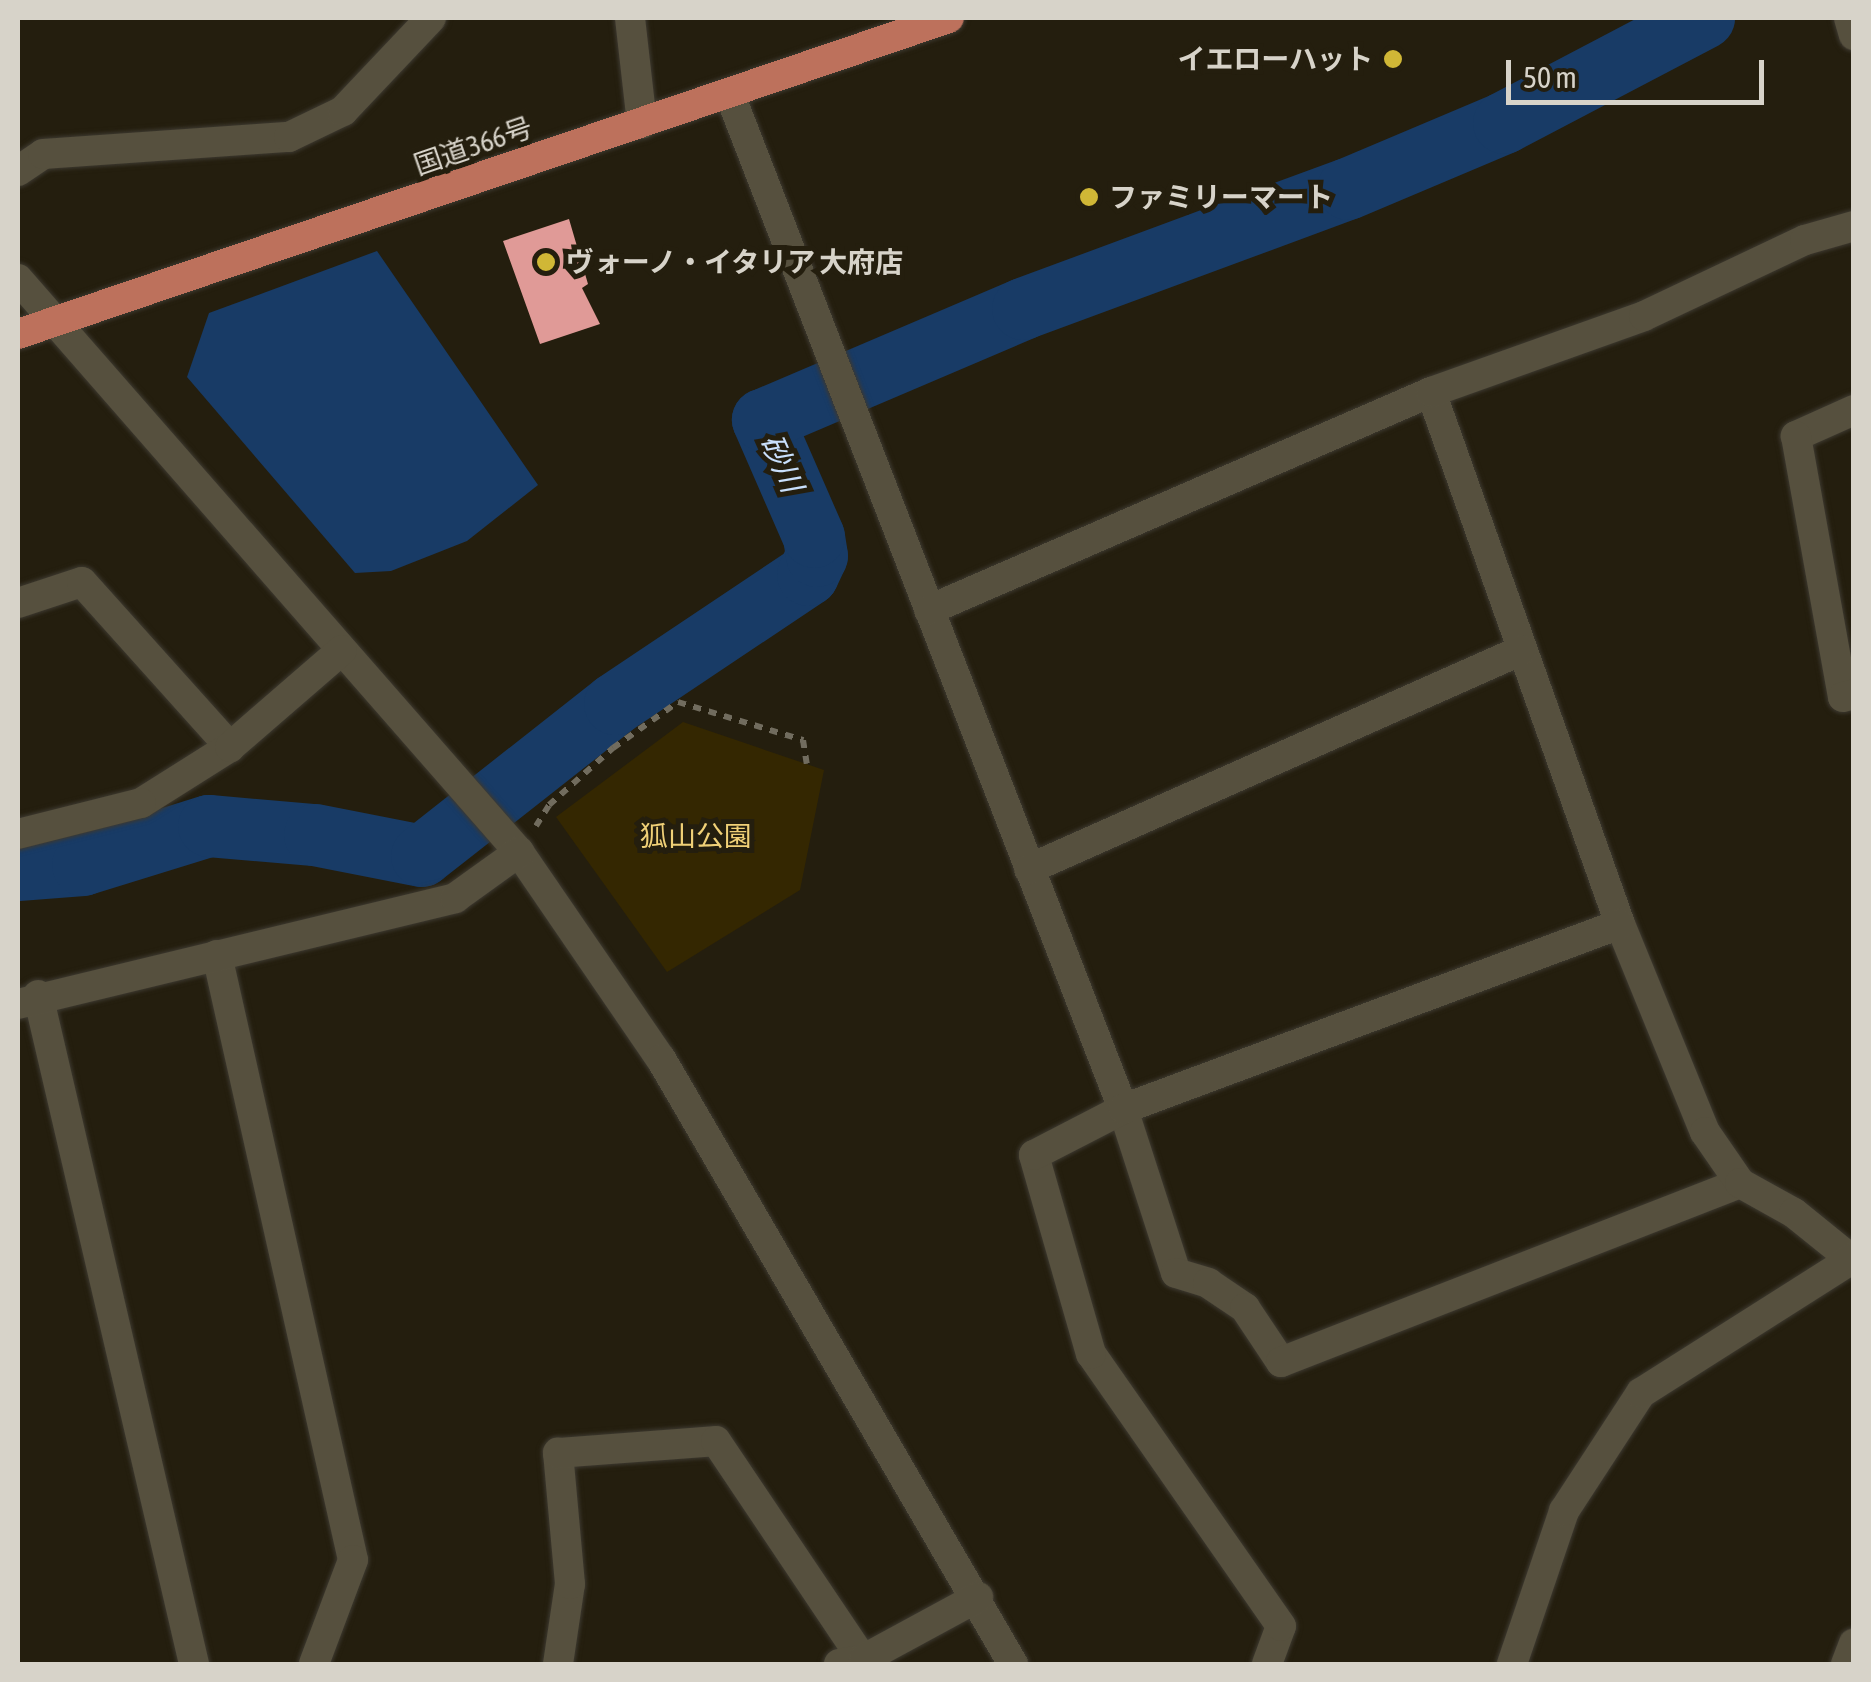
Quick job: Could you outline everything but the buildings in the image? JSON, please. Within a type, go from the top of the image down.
[{"type":"highway","name":"国道366号","points":[[18,334],[948,18]]},
{"type":"street","points":[[18,170],[43,154],[290,136],[343,111],[430,18]]},
{"type":"street","points":[[630,18],[642,123]]},
{"type":"street","points":[[1849,18],[1854,36]]},
{"type":"street","points":[[730,95],[1123,1110],[1176,1273],[1208,1282],[1244,1308],[1281,1362],[1740,1183]]},
{"type":"street","points":[[929,610],[1431,392],[1644,316],[1805,240],[1854,226]]},
{"type":"street","points":[[18,279],[511,844],[661,1059],[1014,1664]]},
{"type":"street","points":[[1431,392],[1620,924],[1705,1132],[1740,1183],[1794,1213],[1852,1258],[1640,1393],[1564,1511],[1512,1664]]},
{"type":"street","points":[[1854,410],[1796,436],[1844,696],[1854,694]]},
{"type":"street","points":[[18,603],[82,582],[230,747]]},
{"type":"street","points":[[18,834],[141,803],[230,747],[342,650]]},
{"type":"street","points":[[1029,869],[1522,650]]},
{"type":"street","points":[[194,1664],[28,999],[455,898],[511,844]]},
{"type":"street","points":[[1267,1664],[1281,1626],[1091,1354],[1034,1155],[1123,1110],[1620,924]]},
{"type":"street","points":[[217,956],[353,1560],[314,1664]]},
{"type":"street","points":[[558,1664],[570,1584],[558,1453],[716,1441],[856,1663],[978,1597]]},
{"type":"street","points":[[1846,1664],[1854,1643]]},
{"type":"path","points":[[511,844],[549,805],[678,702],[803,740],[808,764]]},
{"type":"green space","name":"狐山公園","points":[[683,722],[824,770],[800,890],[667,972],[556,817]]},
{"type":"water","points":[[377,251],[538,485],[467,541],[391,571],[355,573],[187,377],[209,313]]},
{"type":"waterway","name":"砂川","points":[[18,870],[83,865],[209,826],[315,835],[422,856],[615,704],[808,575],[817,556],[814,537],[763,420],[1023,309],[1348,189],[1504,123],[1704,18]]},
{"type":"place","name":"イエローハット","points":[[1393,59]]},
{"type":"place","name":"ファミリーマート","points":[[1089,197]]},
{"type":"place","name":"ヴォーノ・イタリア 大府店","points":[[546,262]]}]
